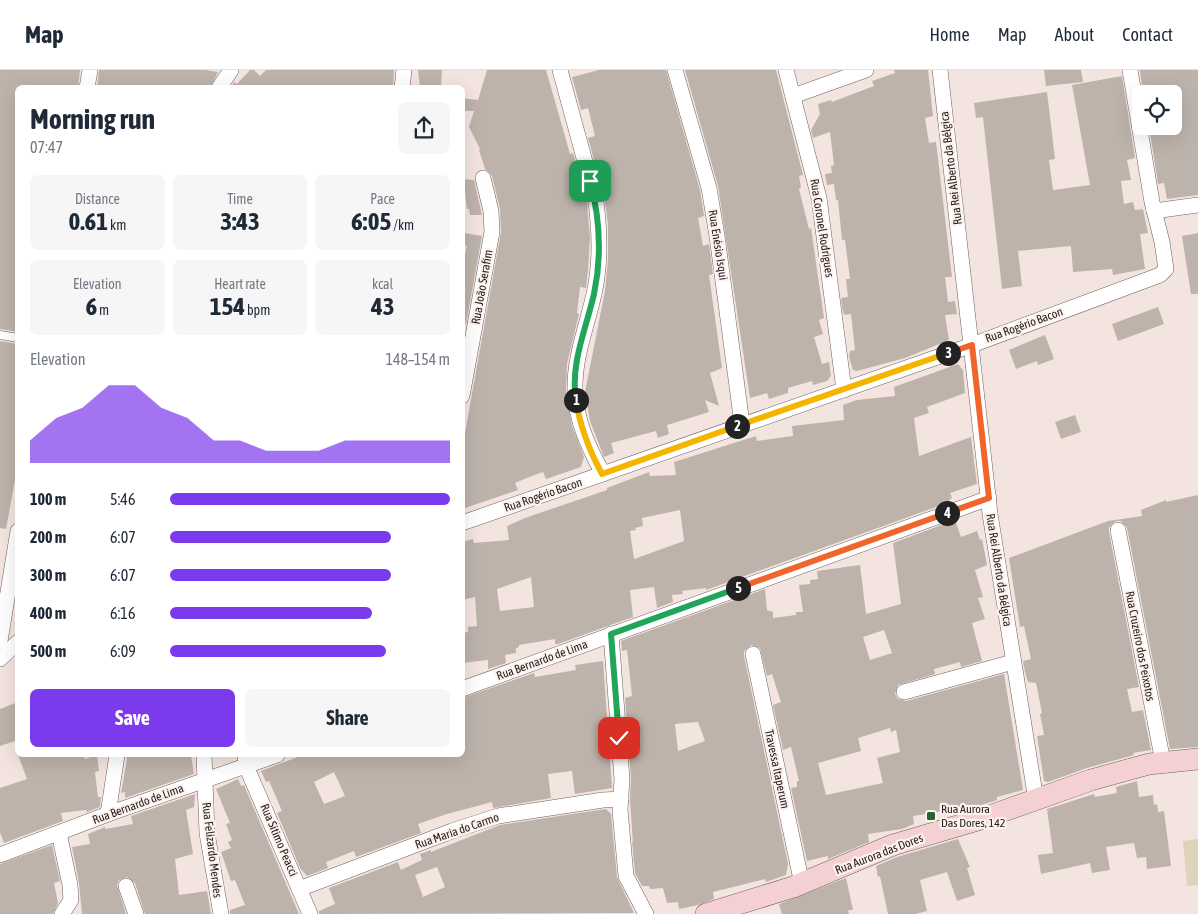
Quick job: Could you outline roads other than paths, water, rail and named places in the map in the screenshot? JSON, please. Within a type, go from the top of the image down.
[{"type":"main road","name":"Rua Aurora das Dores","points":[[706,914],[802,884],[893,845],[982,819],[1091,780],[1163,762],[1198,759]]},
{"type":"street","points":[[88,85],[90,70]]},
{"type":"street","points":[[221,85],[230,70]]},
{"type":"street","points":[[402,85],[404,70]]},
{"type":"street","points":[[560,70],[596,202],[598,216],[600,239],[597,277],[577,357],[575,393],[581,426],[588,448],[602,474]]},
{"type":"street","name":"Rua Enésio Isqui","points":[[675,70],[709,188],[742,424]]},
{"type":"street","name":"Rua Coronel Rodrigues","points":[[786,70],[819,198],[844,390]]},
{"type":"street","points":[[793,96],[866,70]]},
{"type":"street","name":"Rua Rei Alberto da Bélgica","points":[[940,70],[989,498],[1013,662],[1036,800]]},
{"type":"street","points":[[1130,70],[1154,211],[1198,205]]},
{"type":"street","name":"Rua João Serafim","points":[[465,380],[492,232],[491,211],[483,178]]},
{"type":"street","name":"Rua Rogério Bacon","points":[[465,522],[972,345],[1160,275],[1164,272],[1165,265],[1154,211]]},
{"type":"street","name":"Rua Bernardo de Lima","points":[[465,688],[989,498]]},
{"type":"street","name":"Rua Cruzeiro dos Peixotos","points":[[1118,530],[1163,762]]},
{"type":"street","points":[[0,641],[15,549]]},
{"type":"street","points":[[611,634],[622,779],[621,799],[626,876],[646,914]]},
{"type":"street","points":[[0,659],[15,645]]},
{"type":"street","name":"Travessa Itaperum","points":[[753,654],[802,884]]},
{"type":"street","points":[[904,692],[1013,662]]},
{"type":"street","points":[[108,814],[117,757]]},
{"type":"street","name":"Rua Felizardo Mendes","points":[[204,757],[207,832],[221,914]]},
{"type":"street","name":"Rua Bernardo de Lima","points":[[0,855],[205,780],[246,760],[265,757]]},
{"type":"street","name":"Rua Sitimo Peacci","points":[[246,760],[310,914]]},
{"type":"street","name":"Rua Maria do Carmo","points":[[300,889],[452,831],[498,816],[621,799]]},
{"type":"street","points":[[59,833],[70,885],[71,900],[62,914]]},
{"type":"street","points":[[126,886],[136,914]]},
{"type":"lane","points":[[0,335],[15,338]]},
{"type":"place","name":"Rua Aurora Das Dores, 142","points":[[931,816]]}]
